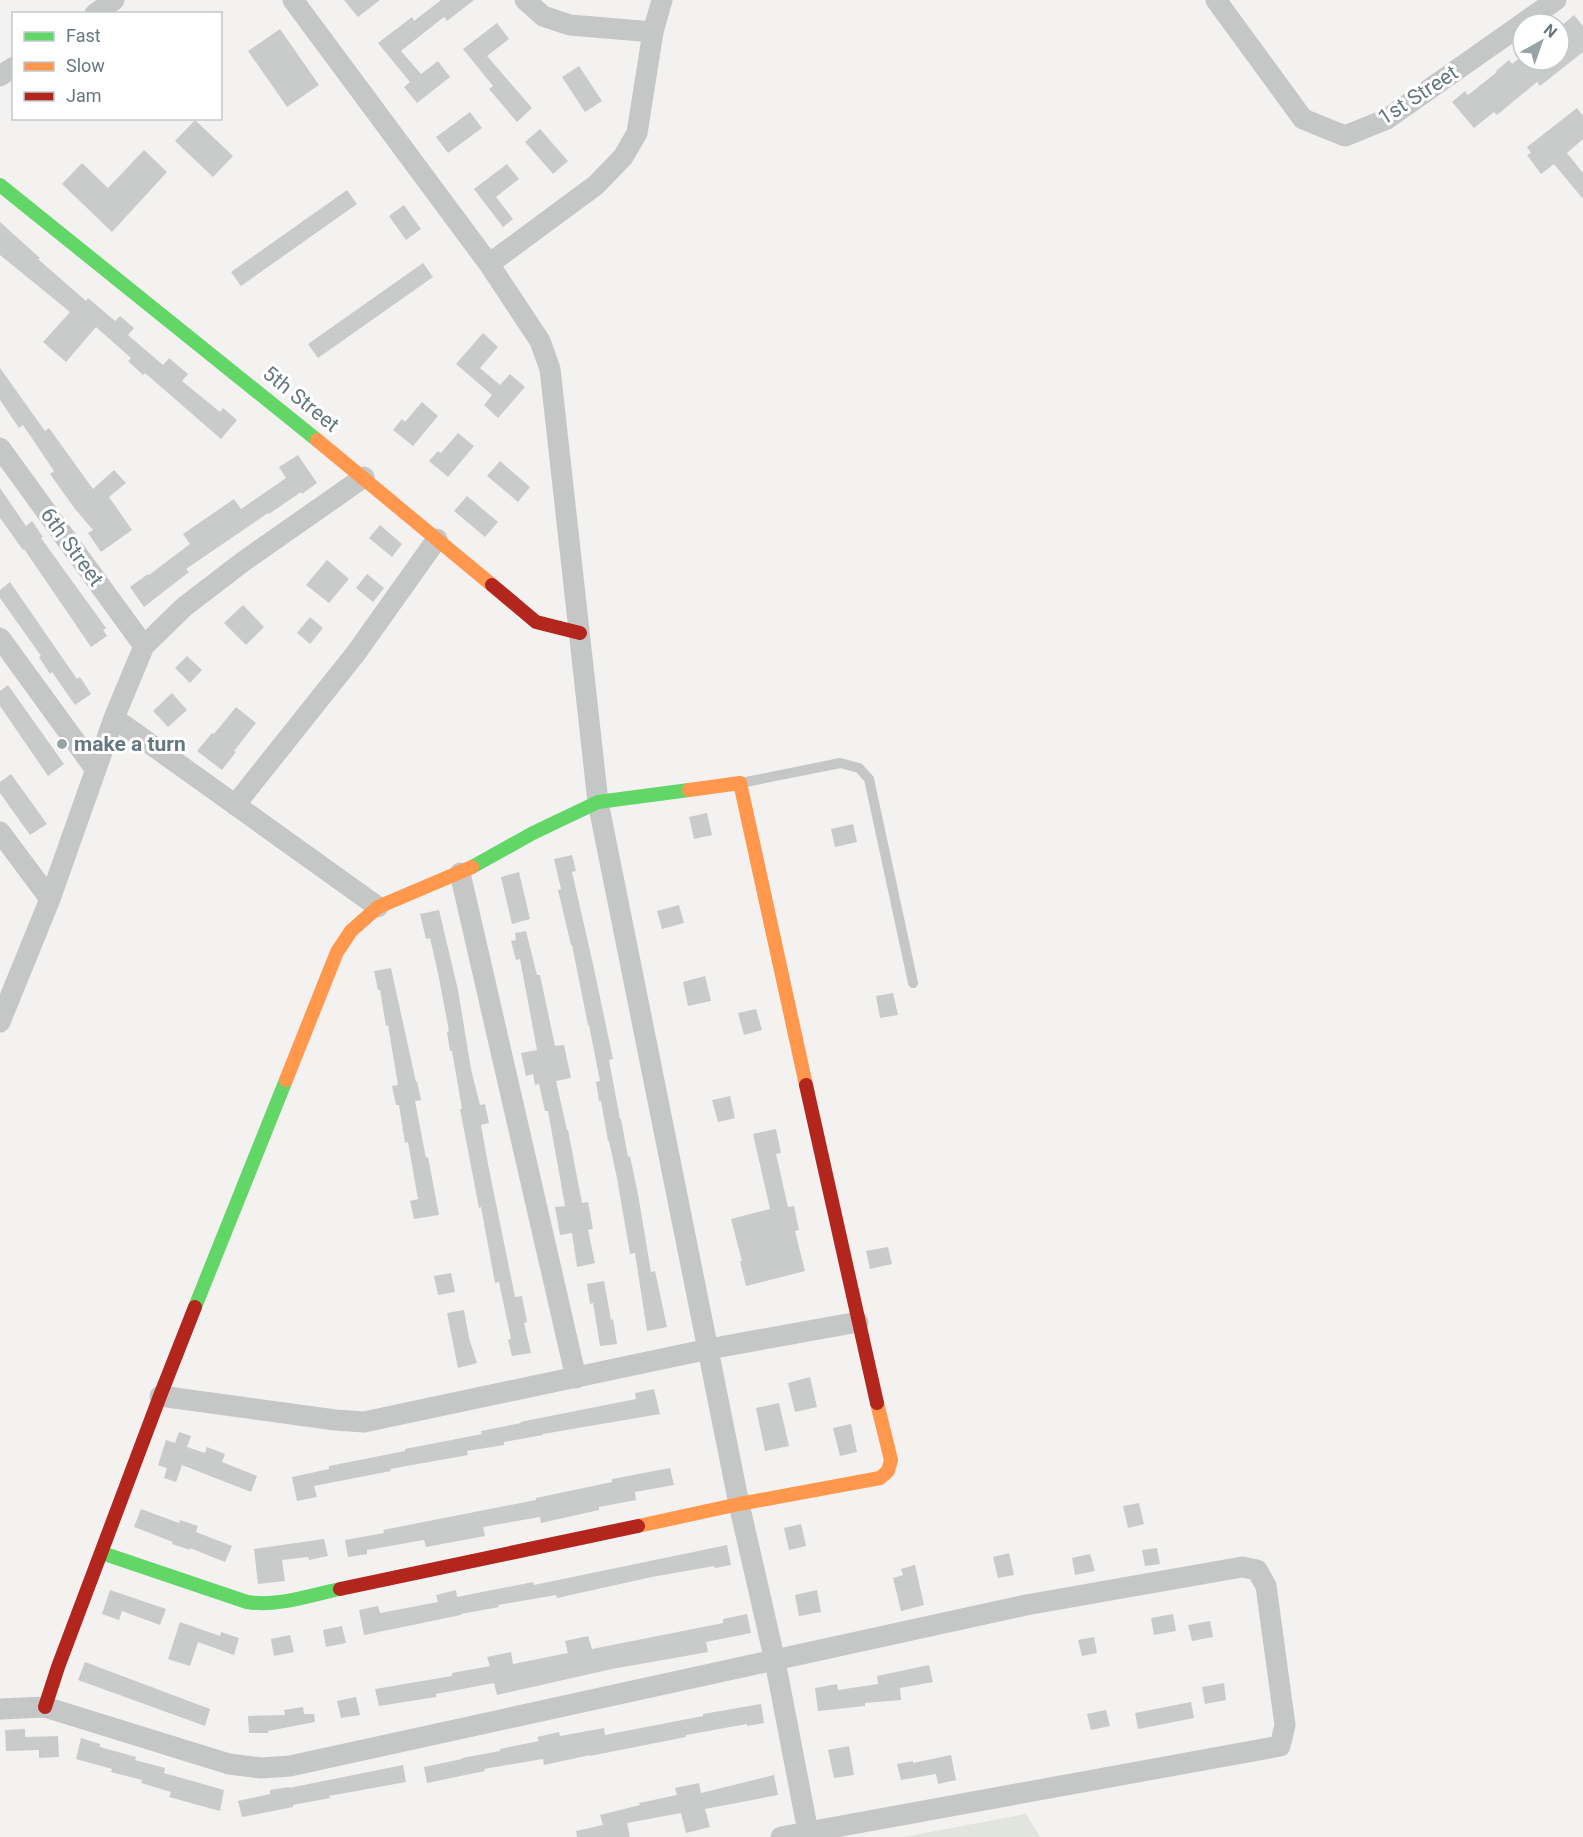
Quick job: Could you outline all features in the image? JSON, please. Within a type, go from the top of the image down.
[{"type":"street","points":[[292,0],[489,264],[540,341],[550,369],[598,802],[739,1504],[775,1661],[808,1834]]},
{"type":"street","points":[[525,0],[543,16],[570,25],[653,32]]},
{"type":"street","points":[[489,264],[596,185],[623,157],[637,133],[653,32],[662,0]]},
{"type":"street","name":"1st Street","points":[[1216,0],[1303,119],[1346,136],[1387,119],[1556,0]]},
{"type":"street","name":"5th Street","points":[[0,185],[364,477],[536,622],[580,633]]},
{"type":"street","name":"6th Street","points":[[0,448],[144,646]]},
{"type":"street","points":[[0,1022],[50,899],[114,718],[144,646],[193,600],[244,561],[364,477]]},
{"type":"street","points":[[235,804],[356,653],[437,539]]},
{"type":"street","points":[[0,638],[96,770]]},
{"type":"street","points":[[114,718],[378,907]]},
{"type":"street","points":[[45,1707],[160,1396],[337,952],[351,931],[378,907],[460,873],[533,833],[598,802],[740,783],[858,1322],[891,1460],[888,1471],[880,1478],[739,1504],[274,1603],[247,1602],[102,1553]]},
{"type":"street","points":[[0,832],[50,899]]},
{"type":"street","points":[[460,873],[576,1378]]},
{"type":"street","points":[[160,1396],[363,1422],[709,1349],[858,1322]]},
{"type":"street","points":[[0,1709],[45,1707],[230,1764],[261,1768],[290,1766],[1026,1605],[1242,1567],[1257,1570],[1266,1586],[1285,1725],[1280,1746],[808,1834],[781,1837]]},
{"type":"lane","points":[[740,783],[840,763],[859,768],[869,779],[913,983]]},
{"type":"shaded area","points":[[1026,1814],[1040,1837],[903,1837]]},
{"type":"building","points":[[344,0],[380,0],[358,17]]},
{"type":"building","points":[[441,0],[474,0],[447,21],[444,17],[401,51],[421,74],[438,61],[450,77],[417,103],[404,87],[410,82],[378,43],[412,17],[414,21]]},
{"type":"building","points":[[1574,15],[1583,26],[1583,52],[1571,61],[1571,18]]},
{"type":"building","points":[[497,23],[509,39],[487,56],[532,108],[517,122],[489,89],[493,86],[463,49]]},
{"type":"building","points":[[280,29],[319,85],[287,107],[248,51]]},
{"type":"building","points":[[1509,60],[1511,72],[1558,72],[1540,86],[1537,82],[1497,115],[1494,112],[1474,128],[1452,102],[1465,91],[1468,95]]},
{"type":"building","points":[[579,66],[602,101],[585,112],[562,77]]},
{"type":"building","points":[[1577,108],[1583,116],[1583,139],[1567,153],[1583,173],[1583,199],[1554,164],[1541,174],[1527,155],[1531,153],[1527,147]]},
{"type":"building","points":[[470,112],[482,128],[448,153],[436,137]]},
{"type":"building","points":[[195,120],[233,156],[213,177],[175,141]]},
{"type":"building","points":[[540,129],[568,161],[553,174],[525,142]]},
{"type":"building","points":[[144,150],[167,172],[112,232],[62,184],[82,163],[108,188]]},
{"type":"building","points":[[507,164],[519,179],[496,197],[513,219],[503,227],[474,189]]},
{"type":"building","points":[[347,190],[357,204],[241,286],[231,272]]},
{"type":"building","points":[[404,205],[421,229],[406,240],[389,216]]},
{"type":"building","points":[[0,222],[86,301],[88,298],[115,321],[120,316],[134,328],[128,335],[163,365],[169,358],[188,374],[182,381],[220,412],[223,408],[237,420],[221,439],[145,373],[143,375],[128,361],[131,358],[96,327],[66,362],[43,342],[70,312],[0,255]]},
{"type":"building","points":[[423,263],[433,277],[318,358],[308,344]]},
{"type":"building","points":[[483,333],[498,347],[480,368],[500,385],[510,374],[525,387],[498,418],[484,405],[492,395],[456,364]]},
{"type":"building","points":[[0,368],[45,431],[49,428],[93,489],[114,470],[126,483],[109,497],[132,530],[101,552],[88,533],[93,530],[50,474],[54,471],[23,425],[19,428],[0,400]]},
{"type":"building","points":[[422,402],[438,416],[413,446],[393,430],[402,419],[405,422]]},
{"type":"building","points":[[458,433],[474,446],[448,477],[429,461],[438,451],[441,453]]},
{"type":"building","points":[[298,455],[317,483],[268,513],[186,569],[189,572],[144,607],[130,587],[190,544],[183,534],[234,499],[241,509],[286,478],[279,467]]},
{"type":"building","points":[[500,461],[530,487],[518,502],[487,476]]},
{"type":"building","points":[[0,488],[26,526],[32,521],[43,537],[41,538],[106,628],[103,630],[107,636],[91,647],[0,518]]},
{"type":"building","points":[[467,496],[498,522],[485,537],[454,511]]},
{"type":"building","points":[[380,525],[402,544],[392,557],[369,538]]},
{"type":"building","points":[[327,560],[349,579],[329,603],[306,585]]},
{"type":"building","points":[[367,574],[384,588],[373,602],[356,588]]},
{"type":"building","points":[[10,582],[77,679],[80,677],[91,694],[75,705],[52,672],[50,674],[39,657],[41,656],[0,598],[0,590]]},
{"type":"building","points":[[243,605],[264,627],[246,645],[224,623]]},
{"type":"building","points":[[310,617],[323,628],[310,644],[297,633]]},
{"type":"building","points":[[187,656],[202,670],[190,683],[175,668]]},
{"type":"building","points":[[8,685],[64,764],[48,776],[0,706],[0,691]]},
{"type":"building","points":[[172,693],[187,710],[168,727],[153,711]]},
{"type":"building","points":[[236,707],[256,723],[222,770],[197,751]]},
{"type":"building","points":[[11,774],[47,824],[30,835],[0,793],[0,782]]},
{"type":"building","points":[[707,813],[712,835],[694,839],[689,817]]},
{"type":"building","points":[[853,824],[857,842],[835,847],[831,829]]},
{"type":"building","points":[[572,855],[576,871],[572,872],[613,1059],[609,1060],[620,1119],[638,1194],[651,1272],[655,1271],[667,1327],[647,1331],[635,1253],[630,1254],[617,1178],[601,1101],[599,1101],[596,1082],[600,1081],[589,1025],[558,890],[561,889],[554,859]]},
{"type":"building","points":[[519,872],[530,919],[512,924],[501,877]]},
{"type":"building","points":[[679,905],[684,923],[662,929],[657,911]]},
{"type":"building","points":[[439,910],[458,990],[471,1069],[480,1105],[485,1104],[489,1123],[481,1125],[488,1164],[515,1297],[522,1296],[527,1322],[524,1323],[531,1353],[512,1356],[508,1340],[511,1339],[499,1282],[495,1283],[481,1207],[479,1208],[438,973],[430,938],[426,939],[420,914]]},
{"type":"building","points":[[526,931],[537,975],[540,975],[555,1046],[564,1045],[571,1078],[556,1081],[582,1203],[588,1202],[593,1229],[588,1230],[595,1263],[577,1267],[572,1233],[560,1235],[555,1207],[565,1206],[548,1111],[545,1111],[539,1084],[535,1085],[533,1074],[526,1076],[521,1053],[537,1050],[520,959],[516,960],[511,941],[516,940],[515,933]]},
{"type":"building","points":[[391,968],[421,1100],[415,1101],[439,1215],[414,1219],[410,1201],[418,1199],[408,1142],[405,1143],[399,1105],[396,1105],[392,1086],[398,1085],[388,1025],[386,1026],[380,990],[378,990],[374,971]]},
{"type":"building","points":[[705,976],[711,1001],[688,1006],[683,982]]},
{"type":"building","points":[[893,993],[898,1015],[880,1018],[876,996]]},
{"type":"building","points":[[756,1009],[762,1030],[744,1035],[738,1013]]},
{"type":"building","points":[[730,1096],[735,1118],[718,1122],[712,1100]]},
{"type":"building","points":[[776,1129],[781,1153],[776,1154],[788,1207],[794,1206],[799,1230],[795,1231],[805,1271],[746,1286],[731,1219],[770,1209],[753,1134]]},
{"type":"building","points":[[888,1247],[892,1264],[870,1269],[866,1251]]},
{"type":"building","points":[[451,1273],[455,1292],[438,1295],[434,1276]]},
{"type":"building","points":[[604,1281],[617,1344],[600,1346],[593,1303],[590,1304],[587,1284]]},
{"type":"building","points":[[464,1310],[469,1338],[477,1363],[458,1368],[447,1313]]},
{"type":"building","points":[[810,1377],[817,1407],[795,1412],[788,1383]]},
{"type":"building","points":[[654,1389],[660,1414],[504,1442],[504,1445],[467,1451],[468,1455],[314,1486],[317,1497],[297,1501],[292,1477],[329,1469],[329,1466],[482,1434],[481,1431],[520,1422],[636,1399],[635,1393]]},
{"type":"building","points":[[779,1403],[789,1446],[765,1451],[756,1408]]},
{"type":"building","points":[[851,1424],[857,1452],[840,1456],[833,1428]]},
{"type":"building","points":[[179,1432],[191,1436],[187,1447],[205,1453],[207,1447],[225,1454],[222,1462],[257,1476],[251,1492],[182,1465],[176,1482],[164,1478],[167,1468],[158,1465],[166,1440],[175,1443]]},
{"type":"building","points":[[670,1468],[674,1485],[635,1492],[636,1500],[599,1507],[599,1510],[541,1523],[540,1517],[483,1527],[485,1536],[426,1547],[424,1540],[367,1550],[367,1554],[348,1557],[345,1540],[384,1533],[383,1530],[536,1500],[536,1498],[612,1482],[612,1479]]},
{"type":"building","points":[[1139,1503],[1144,1524],[1128,1528],[1123,1506]]},
{"type":"building","points":[[141,1509],[179,1523],[180,1520],[198,1526],[196,1532],[232,1546],[225,1562],[190,1548],[190,1550],[172,1544],[173,1542],[134,1527]]},
{"type":"building","points":[[801,1524],[806,1546],[789,1550],[784,1528]]},
{"type":"building","points":[[324,1539],[328,1556],[309,1560],[308,1557],[282,1560],[285,1581],[258,1584],[254,1549]]},
{"type":"building","points":[[727,1545],[731,1565],[652,1577],[557,1598],[556,1595],[498,1605],[499,1607],[364,1635],[359,1610],[378,1606],[380,1613],[438,1602],[436,1595],[456,1590],[457,1597],[533,1582],[534,1585]]},
{"type":"building","points":[[1157,1548],[1160,1564],[1145,1566],[1142,1550]]},
{"type":"building","points":[[1009,1553],[1014,1575],[998,1578],[993,1557]]},
{"type":"building","points":[[1090,1554],[1095,1571],[1075,1575],[1072,1558]]},
{"type":"building","points":[[915,1565],[924,1605],[901,1611],[893,1578],[903,1575],[901,1569]]},
{"type":"building","points":[[110,1590],[166,1609],[160,1625],[122,1611],[119,1620],[102,1614]]},
{"type":"building","points":[[817,1590],[821,1612],[799,1616],[795,1595]]},
{"type":"building","points":[[747,1614],[751,1633],[706,1642],[708,1652],[612,1669],[497,1695],[494,1683],[436,1694],[436,1697],[379,1706],[375,1689],[452,1676],[452,1673],[490,1666],[487,1657],[511,1652],[513,1664],[568,1653],[565,1641],[588,1636],[592,1649],[723,1623],[723,1619]]},
{"type":"building","points":[[1173,1614],[1176,1631],[1154,1635],[1151,1618]]},
{"type":"building","points":[[1210,1621],[1213,1637],[1192,1641],[1188,1625]]},
{"type":"building","points":[[180,1622],[220,1636],[221,1632],[239,1638],[234,1655],[198,1642],[190,1666],[168,1659]]},
{"type":"building","points":[[342,1626],[346,1643],[326,1647],[323,1630]]},
{"type":"building","points":[[290,1635],[294,1652],[274,1656],[271,1639]]},
{"type":"building","points":[[1094,1637],[1097,1653],[1082,1656],[1078,1640]]},
{"type":"building","points":[[85,1662],[210,1709],[205,1726],[78,1680]]},
{"type":"building","points":[[929,1665],[933,1682],[900,1688],[901,1700],[818,1711],[815,1688],[837,1684],[838,1690],[878,1684],[877,1676]]},
{"type":"building","points":[[1224,1683],[1226,1700],[1205,1704],[1202,1687]]},
{"type":"building","points":[[356,1697],[360,1715],[341,1718],[337,1701]]},
{"type":"building","points":[[1191,1702],[1194,1718],[1138,1729],[1135,1713]]},
{"type":"building","points":[[761,1704],[764,1723],[686,1735],[686,1737],[544,1765],[543,1759],[484,1769],[485,1771],[427,1783],[424,1767],[539,1741],[537,1737],[559,1732],[560,1736],[604,1728],[605,1735]]},
{"type":"building","points":[[303,1707],[304,1714],[314,1714],[315,1722],[268,1731],[268,1733],[249,1733],[248,1716],[285,1715],[284,1710]]},
{"type":"building","points":[[1106,1710],[1110,1726],[1091,1730],[1087,1714]]},
{"type":"building","points":[[25,1729],[25,1737],[58,1736],[59,1757],[39,1758],[39,1750],[6,1751],[5,1730]]},
{"type":"building","points":[[81,1738],[100,1744],[100,1747],[136,1757],[135,1760],[165,1768],[164,1773],[224,1790],[220,1811],[169,1797],[171,1792],[141,1783],[142,1780],[76,1759]]},
{"type":"building","points":[[849,1746],[854,1775],[834,1778],[828,1750]]},
{"type":"building","points":[[951,1755],[956,1780],[938,1784],[936,1774],[901,1780],[897,1764]]},
{"type":"building","points":[[403,1765],[406,1782],[329,1796],[330,1798],[293,1805],[293,1807],[242,1817],[238,1801],[270,1794],[270,1790]]},
{"type":"building","points":[[774,1775],[778,1795],[705,1809],[710,1827],[686,1833],[681,1813],[627,1823],[630,1837],[577,1837],[576,1831],[603,1825],[600,1815],[640,1805],[639,1803],[677,1795],[675,1788],[699,1783],[701,1793]]},
{"type":"traffic: fast","points":[[0,185],[317,440]]},
{"type":"traffic: fast","points":[[472,867],[533,833],[598,802],[689,790]]},
{"type":"traffic: fast","points":[[195,1307],[286,1080]]},
{"type":"traffic: fast","points":[[102,1553],[247,1602],[282,1602],[340,1589]]},
{"type":"traffic: slow","points":[[317,440],[492,585]]},
{"type":"traffic: slow","points":[[689,790],[740,783],[806,1085]]},
{"type":"traffic: slow","points":[[286,1080],[337,952],[351,931],[378,907],[472,867]]},
{"type":"traffic: slow","points":[[638,1526],[739,1504],[880,1478],[888,1471],[891,1460],[877,1403]]},
{"type":"traffic: jam","points":[[492,585],[536,622],[580,633]]},
{"type":"traffic: jam","points":[[806,1085],[877,1403]]},
{"type":"traffic: jam","points":[[45,1707],[58,1667],[195,1307]]},
{"type":"traffic: jam","points":[[340,1589],[638,1526]]},
{"type":"place","name":"make a turn","points":[[62,744]]}]
